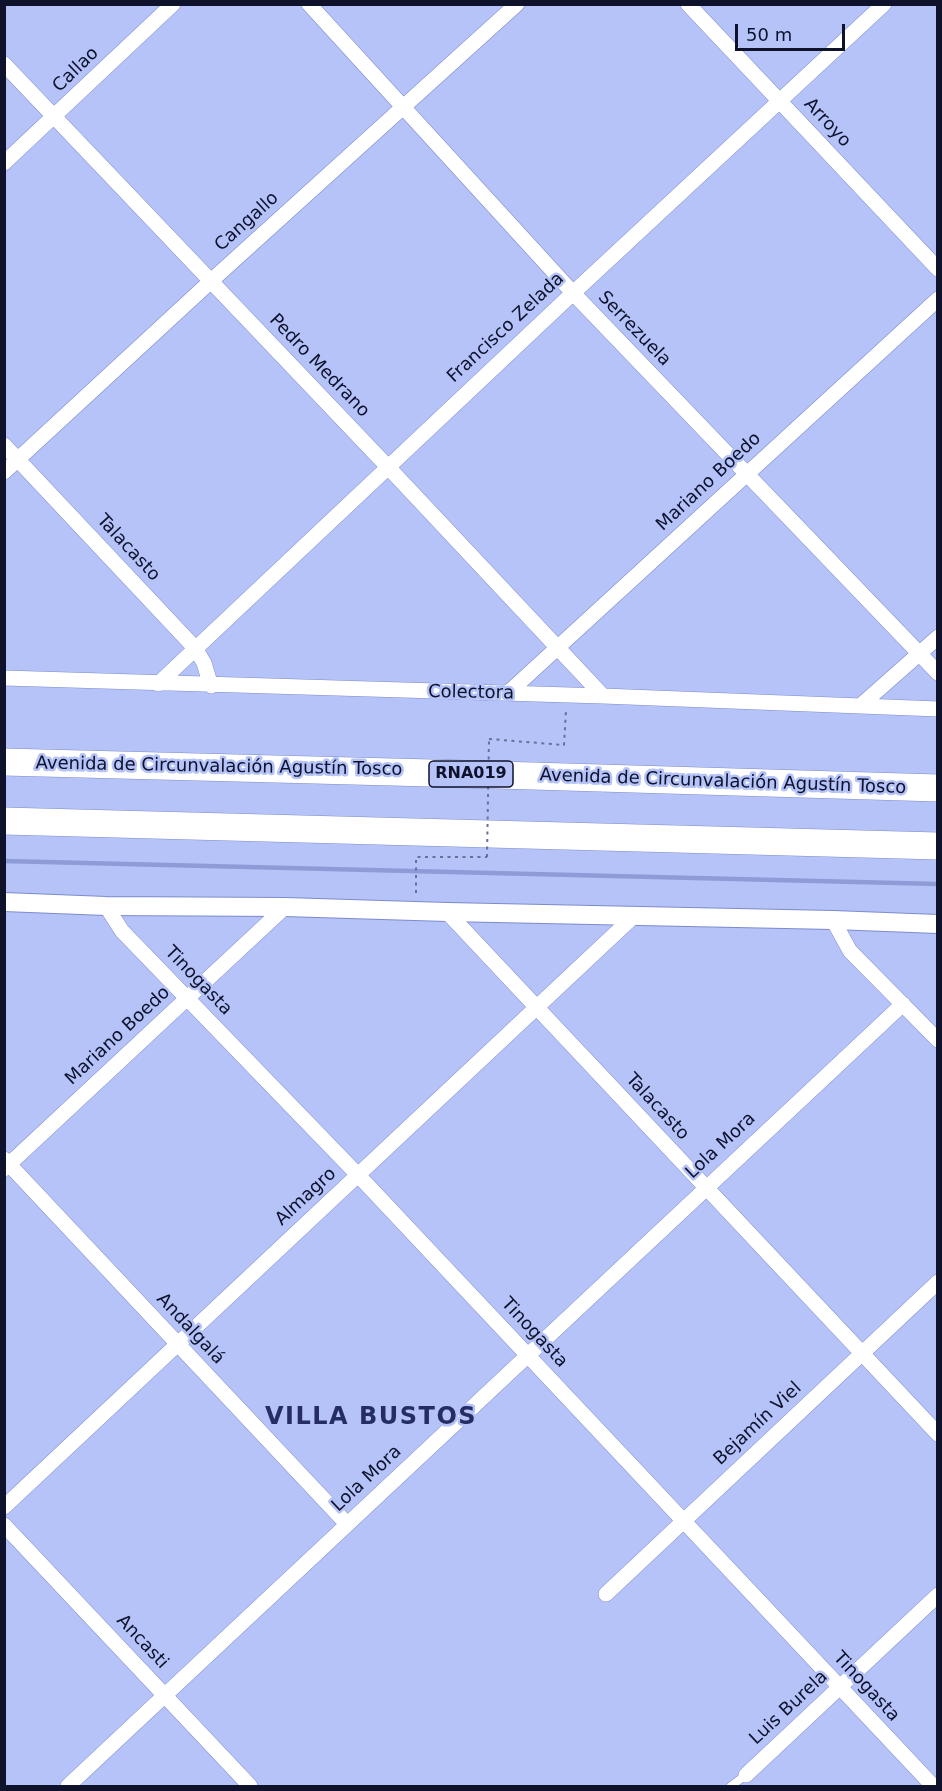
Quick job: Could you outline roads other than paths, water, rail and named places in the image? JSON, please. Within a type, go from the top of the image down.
[{"type":"highway","name":"Avenida de Circunvalación Agustín Tosco","points":[[4,762],[938,788]]},
{"type":"highway","points":[[4,821],[938,846]]},
{"type":"street","name":"Callao","points":[[4,163],[173,4]]},
{"type":"street","name":"Serrezuela","points":[[309,4],[573,293],[938,673]]},
{"type":"street","name":"Cangallo","points":[[4,472],[517,4]]},
{"type":"street","name":"Arroyo","points":[[688,4],[938,269]]},
{"type":"street","name":"Francisco Zelada","points":[[158,684],[388,466],[884,4]]},
{"type":"street","name":"Pedro Medrano","points":[[4,64],[388,466],[603,696]]},
{"type":"street","name":"Mariano Boedo","points":[[508,693],[938,299]]},
{"type":"street","name":"Talacasto","points":[[4,445],[195,648],[204,663],[211,686]]},
{"type":"street","points":[[860,706],[938,637]]},
{"type":"street","name":"Colectora","points":[[4,678],[603,696],[938,709]]},
{"type":"street","points":[[4,902],[938,924]]},
{"type":"street","name":"Tinogasta","points":[[106,906],[122,932],[358,1175],[933,1786]]},
{"type":"street","name":"Mariano Boedo","points":[[6,1164],[285,907]]},
{"type":"street","name":"Talacasto","points":[[447,912],[938,1434]]},
{"type":"street","name":"Almagro","points":[[4,1508],[634,916]]},
{"type":"street","points":[[833,920],[850,951],[938,1040]]},
{"type":"street","name":"Lola Mora","points":[[68,1786],[903,1004]]},
{"type":"street","name":"Andalgalá","points":[[6,1164],[347,1524]]},
{"type":"street","name":"Bejamín Viel","points":[[606,1594],[938,1282]]},
{"type":"street","name":"Ancasti","points":[[4,1525],[250,1786]]},
{"type":"street","name":"Luis Burela","points":[[746,1775],[938,1594]]},
{"type":"lane","points":[[731,1786],[746,1775]]},
{"type":"waterway","points":[[4,861],[938,884]]},
{"type":"district","name":"VILLA BUSTOS","points":[[371,1418]]}]
